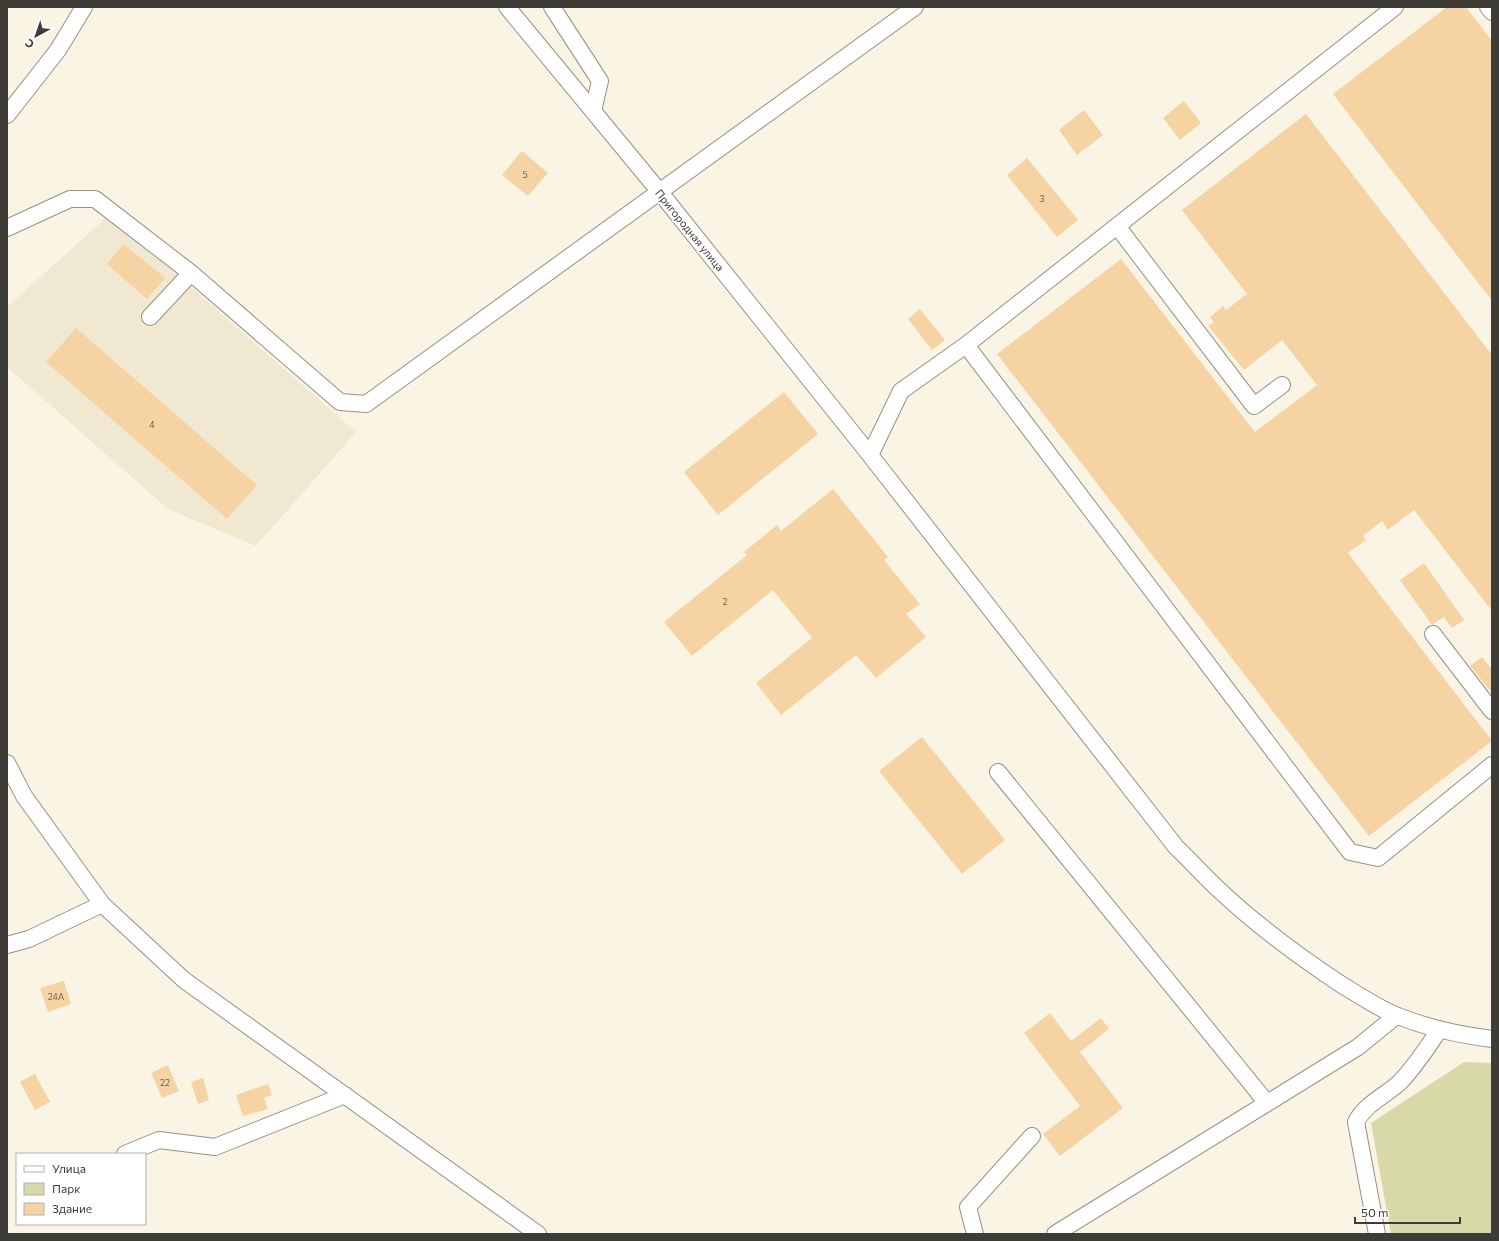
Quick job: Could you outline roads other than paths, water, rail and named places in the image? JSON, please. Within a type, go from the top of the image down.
[{"type":"street","points":[[7,115],[58,50],[84,7]]},
{"type":"street","name":"Пригородная улица","points":[[507,7],[659,191],[870,454],[1176,847],[1217,888],[1266,931],[1319,970],[1357,994],[1396,1016],[1439,1030],[1466,1036],[1492,1039]]},
{"type":"street","points":[[552,7],[600,81],[593,111]]},
{"type":"street","points":[[7,228],[70,199],[95,199],[191,273],[340,402],[366,404],[915,7]]},
{"type":"street","points":[[870,454],[901,391],[966,345],[1395,7]]},
{"type":"street","points":[[1488,7],[1492,12]]},
{"type":"street","points":[[1117,226],[1254,406],[1282,385]]},
{"type":"street","points":[[150,317],[191,273]]},
{"type":"street","points":[[966,345],[1350,852],[1378,858],[1492,765]]},
{"type":"street","points":[[1433,634],[1492,711]]},
{"type":"street","points":[[7,763],[24,796],[102,904],[184,980],[538,1234]]},
{"type":"street","points":[[998,772],[1267,1103]]},
{"type":"street","points":[[7,945],[30,939],[102,904]]},
{"type":"street","points":[[1055,1234],[1358,1047],[1396,1016]]},
{"type":"street","points":[[1377,1234],[1356,1122],[1360,1112],[1399,1083],[1420,1059],[1439,1030]]},
{"type":"street","points":[[127,1153],[159,1140],[215,1147],[345,1095]]},
{"type":"street","points":[[975,1234],[968,1207],[1032,1136]]}]
